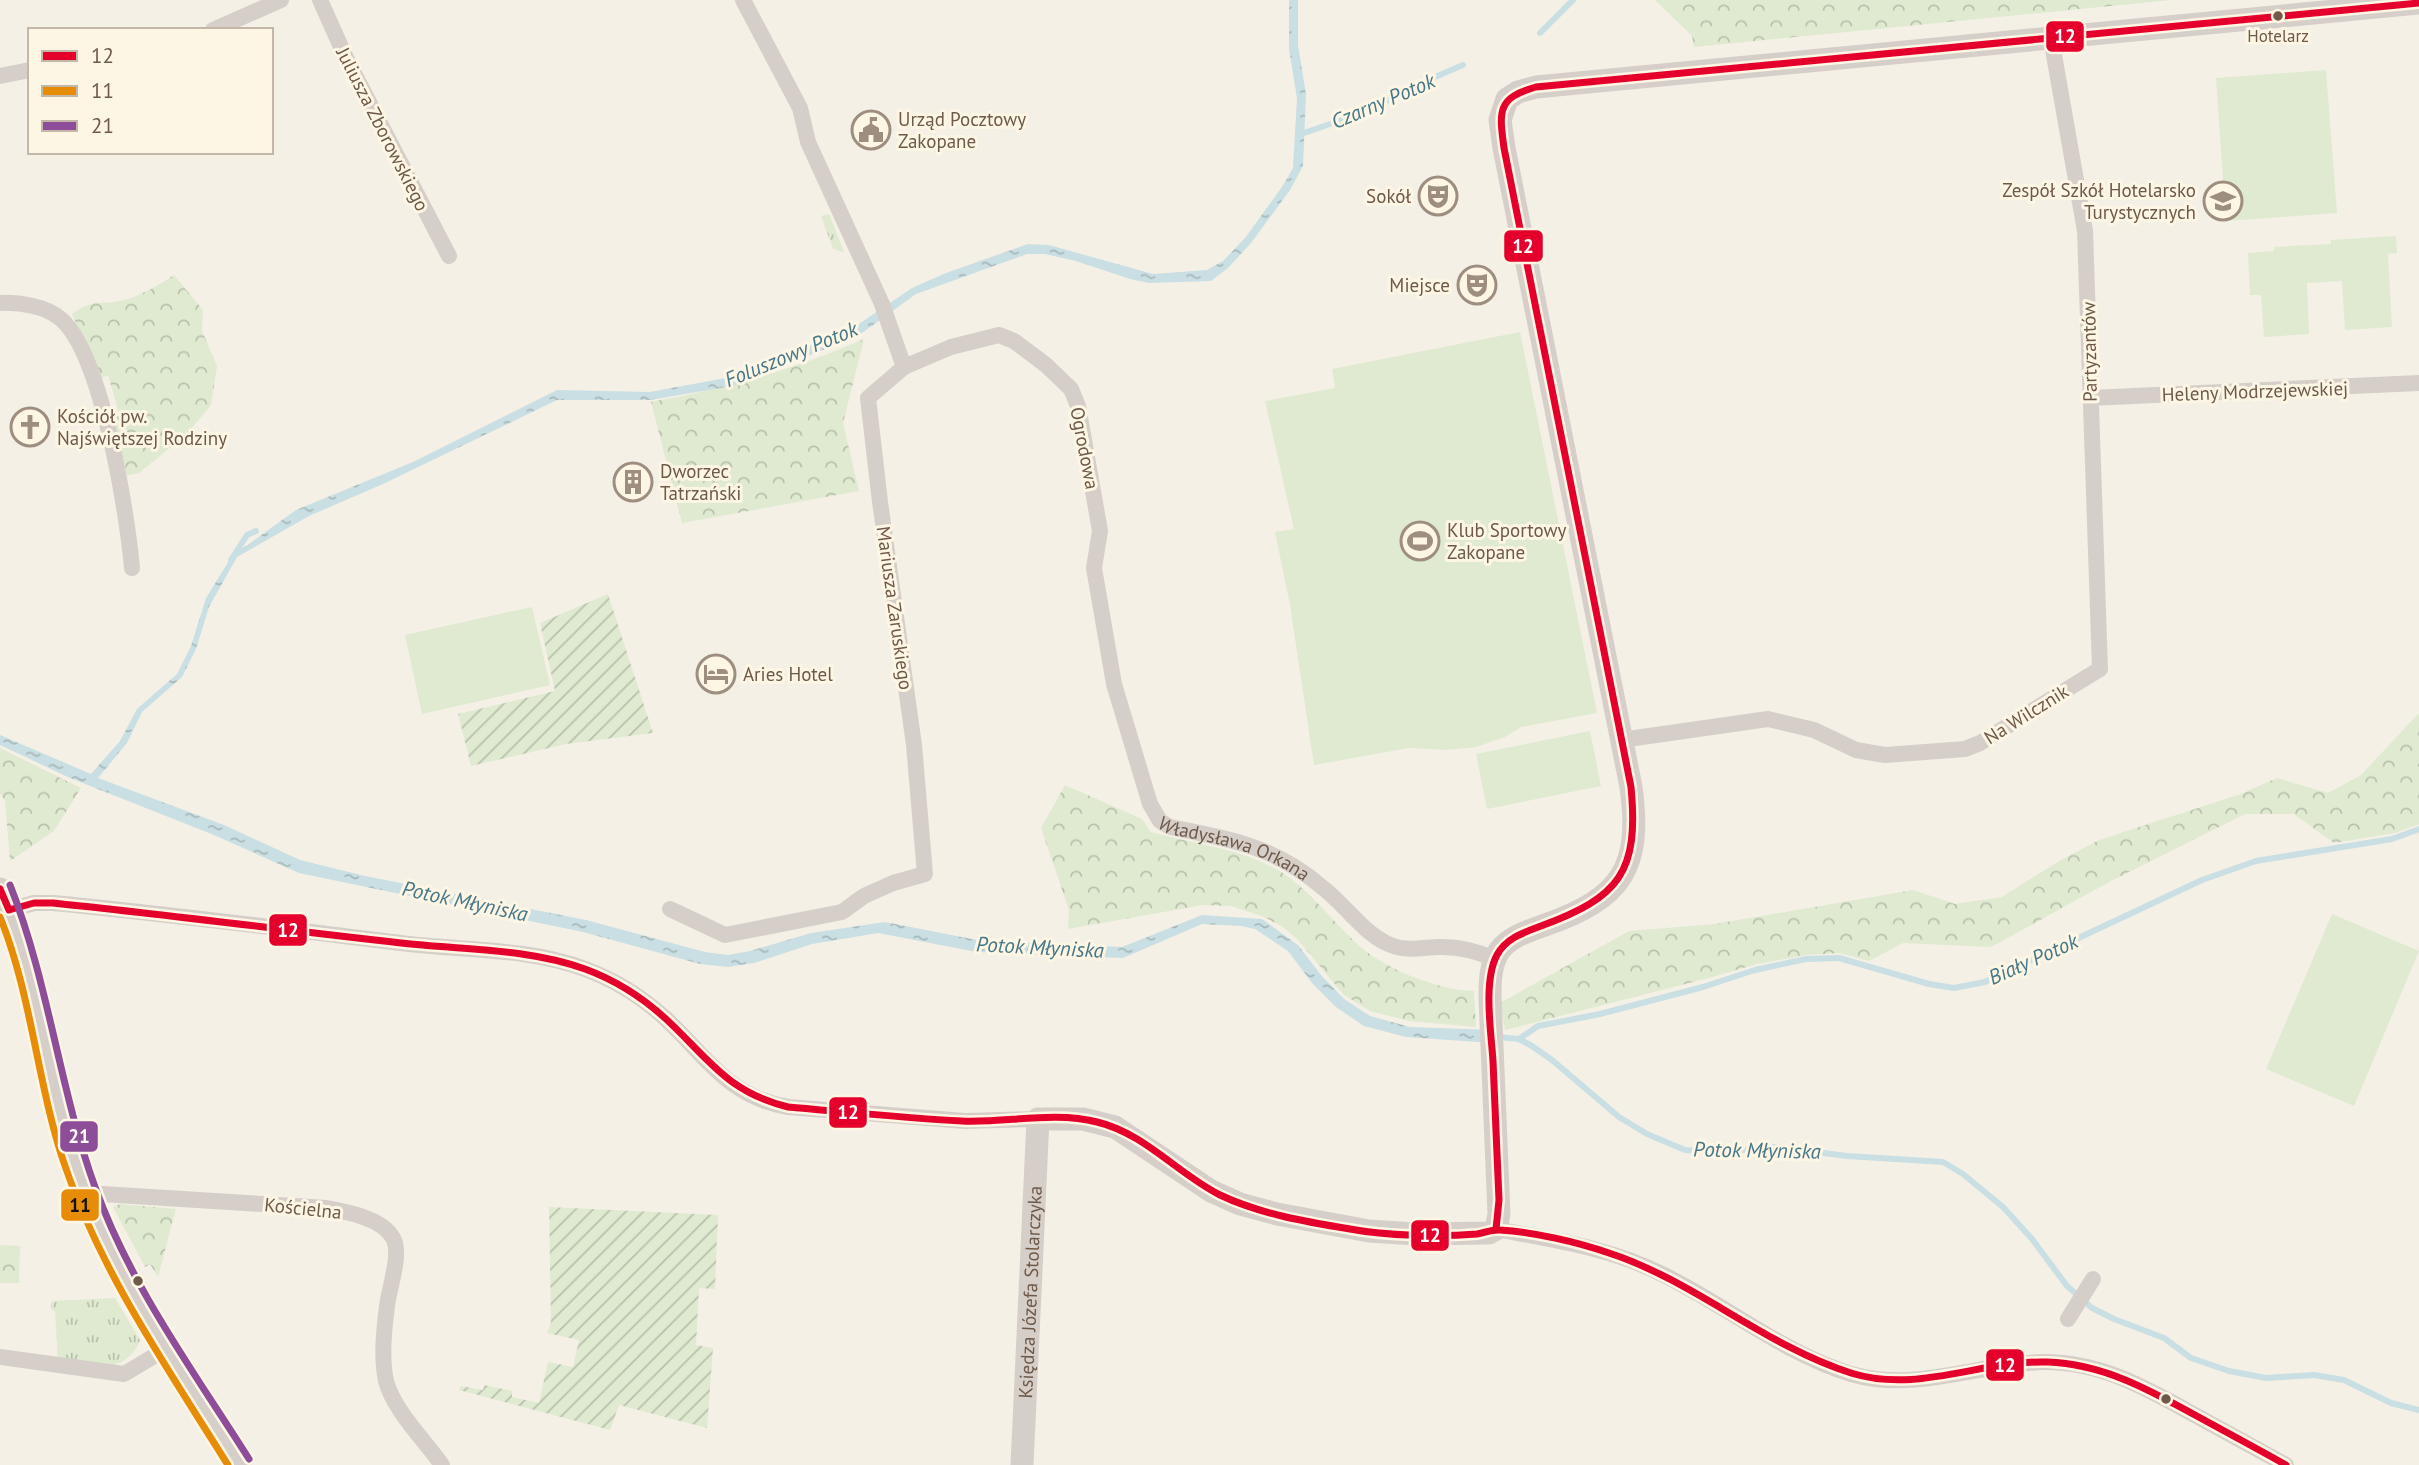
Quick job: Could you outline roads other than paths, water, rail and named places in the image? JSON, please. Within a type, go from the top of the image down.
[{"type":"street","points":[[218,28],[281,0]]},
{"type":"street","name":"Juliusza Zborowskiego","points":[[320,0],[346,58],[449,256]]},
{"type":"street","points":[[743,0],[800,108],[808,142],[882,304],[904,367]]},
{"type":"street","points":[[1496,1229],[1499,1214],[1490,978],[1495,960],[1501,949],[1513,938],[1589,907],[1607,894],[1620,878],[1631,854],[1636,827],[1504,148],[1500,120],[1507,99],[1518,92],[1536,88],[2419,3]]},
{"type":"street","name":"Partyzantów","points":[[2052,38],[2085,231],[2100,669]]},
{"type":"street","points":[[0,76],[28,70]]},
{"type":"street","points":[[0,303],[14,302],[50,312],[61,319],[80,346],[99,392],[125,514],[132,568]]},
{"type":"street","name":"Ogrodowa","points":[[904,367],[951,347],[999,335],[1014,341],[1046,365],[1071,389],[1078,406],[1100,531]]},
{"type":"street","name":"Mariusza Zaruskiego","points":[[670,909],[725,935],[842,912],[864,896],[893,883],[925,874],[914,745],[868,398],[904,367]]},
{"type":"street","name":"Heleny Modrzejewskiej","points":[[2090,398],[2419,383]]},
{"type":"street","name":"Władysława Orkana","points":[[1100,531],[1094,568],[1114,684],[1150,804],[1160,821],[1170,827],[1241,841],[1268,851],[1322,886],[1371,934],[1398,948],[1463,948],[1495,960]]},
{"type":"street","name":"Na Wilcznik","points":[[1621,740],[1768,719],[1814,730],[1856,750],[1885,755],[1965,749],[1980,743],[2100,669]]},
{"type":"street","points":[[240,1465],[116,1264],[86,1194],[66,1135],[33,983],[5,899],[34,903],[53,902],[333,933],[405,944],[539,957],[589,970],[632,993],[668,1021],[726,1081],[762,1101],[800,1108],[947,1121],[1083,1119],[1115,1127],[1211,1191],[1240,1204],[1277,1214],[1342,1228],[1401,1234],[1481,1234],[1496,1229],[1582,1245],[1642,1265],[1674,1280],[1805,1355],[1853,1374],[1917,1381],[2045,1362],[2112,1373],[2143,1386],[2286,1465]]},
{"type":"street","name":"Księdza Józefa Stolarczyka","points":[[1022,1465],[1038,1119]]},
{"type":"street","name":"Kościelna","points":[[86,1194],[326,1208],[363,1217],[388,1230],[395,1241],[396,1255],[387,1307],[383,1360],[387,1383],[396,1403],[442,1465]]},
{"type":"street","points":[[2068,1318],[2093,1279]]},
{"type":"street","points":[[0,1357],[124,1374],[166,1349]]},
{"type":"water","points":[[1289,0],[1298,0],[1298,45],[1306,94],[1303,166],[1290,190],[1251,243],[1228,268],[1211,281],[1149,283],[1076,261],[1045,254],[1027,254],[916,294],[858,336],[732,386],[650,400],[557,400],[383,484],[309,516],[237,557],[209,607],[196,649],[182,677],[142,712],[127,743],[98,778],[224,825],[300,860],[365,876],[586,920],[705,952],[728,955],[811,933],[885,922],[977,940],[1122,947],[1202,915],[1262,919],[1298,945],[1344,999],[1370,1016],[1410,1027],[1492,1030],[1492,1043],[1406,1037],[1364,1026],[1336,1007],[1312,983],[1288,951],[1255,929],[1241,926],[1202,924],[1123,958],[977,952],[878,933],[812,944],[754,963],[728,967],[700,964],[583,932],[299,873],[214,835],[70,778],[0,745],[0,735],[91,774],[120,741],[137,709],[177,674],[191,646],[206,598],[232,556],[296,510],[413,462],[557,390],[650,392],[731,377],[853,328],[912,288],[1028,244],[1049,245],[1153,274],[1207,270],[1223,261],[1245,238],[1293,168],[1297,98],[1289,49]]},
{"type":"waterway","name":"Czarny Potok","points":[[1540,33],[1573,0]]},
{"type":"waterway","name":"Czarny Potok","points":[[1301,134],[1365,112],[1414,86],[1463,65]]},
{"type":"waterway","name":"Foluszowy Potok","points":[[231,560],[247,535],[256,531]]},
{"type":"waterway","name":"Biały Potok","points":[[1519,1039],[1538,1026],[1600,1014],[1703,987],[1755,970],[1806,959],[1839,958],[1929,984],[1954,988],[1985,982],[2202,880],[2256,861],[2392,839],[2419,829]]},
{"type":"waterway","name":"Potok Młyniska","points":[[1497,1037],[1519,1039],[1532,1046],[1619,1117],[1647,1134],[1685,1150],[1715,1152],[1776,1147],[1847,1156],[1943,1162],[1963,1174],[2003,1207],[2032,1239],[2067,1286],[2092,1308],[2164,1338],[2191,1358],[2229,1371],[2266,1378],[2314,1375],[2344,1380],[2391,1403],[2419,1410]]},
{"type":"place","name":"Hotelarz","points":[[2278,16]]},
{"type":"place","name":"Urząd Pocztowy Zakopane","points":[[871,130]]},
{"type":"place","name":"Sokół","points":[[1438,196]]},
{"type":"place","name":"Zespół Szkół Hotelarsko Turystycznych","points":[[2223,201]]},
{"type":"place","name":"Miejsce","points":[[1477,285]]},
{"type":"place","name":"Kościół pw. Najświętszej Rodziny","points":[[30,427]]},
{"type":"place","name":"Dworzec Tatrzański","points":[[633,482]]},
{"type":"place","name":"Klub Sportowy Zakopane","points":[[1420,541]]},
{"type":"place","name":"Aries Hotel","points":[[716,674]]}]
